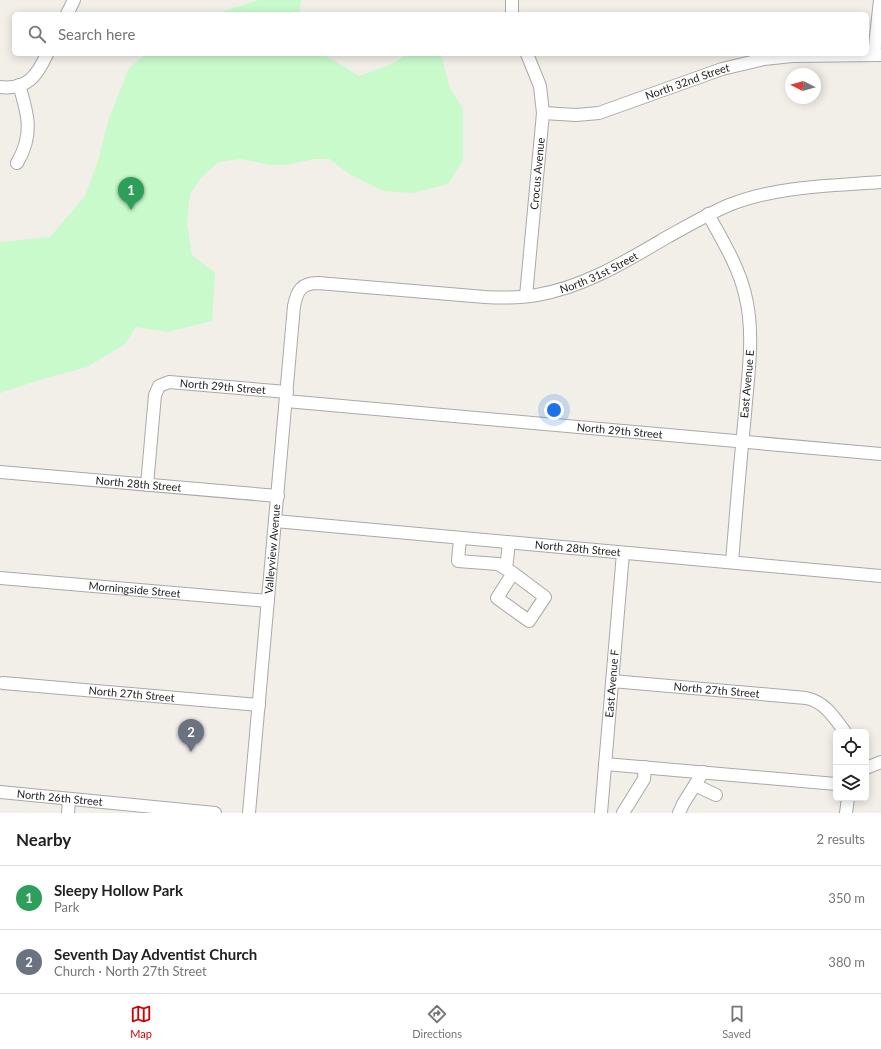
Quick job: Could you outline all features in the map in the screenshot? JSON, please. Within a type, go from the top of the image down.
[{"type":"street","points":[[68,12],[74,0]]},
{"type":"street","points":[[512,0],[512,12]]},
{"type":"street","points":[[878,55],[880,0]]},
{"type":"street","points":[[0,87],[19,85],[26,82],[37,74],[46,56]]},
{"type":"street","name":"Crocus Avenue","points":[[526,296],[543,113],[540,86],[528,56]]},
{"type":"street","name":"North 32nd Street","points":[[543,113],[576,115],[599,114],[722,69],[764,58],[792,56]]},
{"type":"street","points":[[17,163],[26,145],[29,124],[28,115],[19,85]]},
{"type":"street","name":"North 31st Street","points":[[302,287],[318,282],[485,297],[526,296],[563,289],[594,277],[622,263],[708,214],[742,200],[777,191],[881,182]]},
{"type":"street","name":"East Avenue E","points":[[708,214],[730,253],[742,282],[750,326],[750,353],[732,562]]},
{"type":"street","name":"Valleyview Avenue","points":[[249,813],[294,306],[298,293],[302,287]]},
{"type":"street","name":"North 29th Street","points":[[147,485],[155,395],[159,386],[169,382],[286,396],[742,442],[881,454]]},
{"type":"street","name":"North 28th Street","points":[[0,472],[278,496]]},
{"type":"street","name":"North 28th Street","points":[[275,521],[881,576]]},
{"type":"street","points":[[460,538],[458,561],[498,564],[510,571],[509,543]]},
{"type":"street","name":"East Avenue F","points":[[601,813],[623,553]]},
{"type":"street","name":"Morningside Street","points":[[0,578],[268,601]]},
{"type":"street","name":"North 27th Street","points":[[612,681],[806,698],[820,703],[832,714],[843,729]]},
{"type":"street","name":"North 27th Street","points":[[3,683],[259,705]]},
{"type":"street","points":[[869,767],[881,762]]},
{"type":"street","points":[[605,764],[833,784]]},
{"type":"street","points":[[624,813],[644,779],[645,767]]},
{"type":"street","points":[[680,813],[683,804],[703,772]]},
{"type":"street","points":[[695,785],[716,795]]},
{"type":"street","name":"North 26th Street","points":[[0,792],[215,813]]},
{"type":"street","points":[[68,813],[69,799]]},
{"type":"street","points":[[846,813],[848,801]]},
{"type":"green space","points":[[259,0],[301,0],[299,12],[222,12]]},
{"type":"green space","points":[[144,56],[326,56],[359,76],[394,63],[404,56],[442,56],[450,88],[463,109],[463,160],[448,184],[413,193],[383,191],[351,175],[329,159],[314,159],[286,165],[271,165],[240,159],[218,162],[201,178],[190,194],[187,224],[192,255],[215,273],[212,321],[167,332],[136,327],[125,344],[87,367],[39,380],[0,393],[0,242],[50,237],[85,196],[98,161],[108,121],[129,68]]},
{"type":"place","name":"Sleepy Hollow Park","points":[[131,210]]},
{"type":"place","name":"Seventh Day Adventist Church","points":[[191,752]]}]
